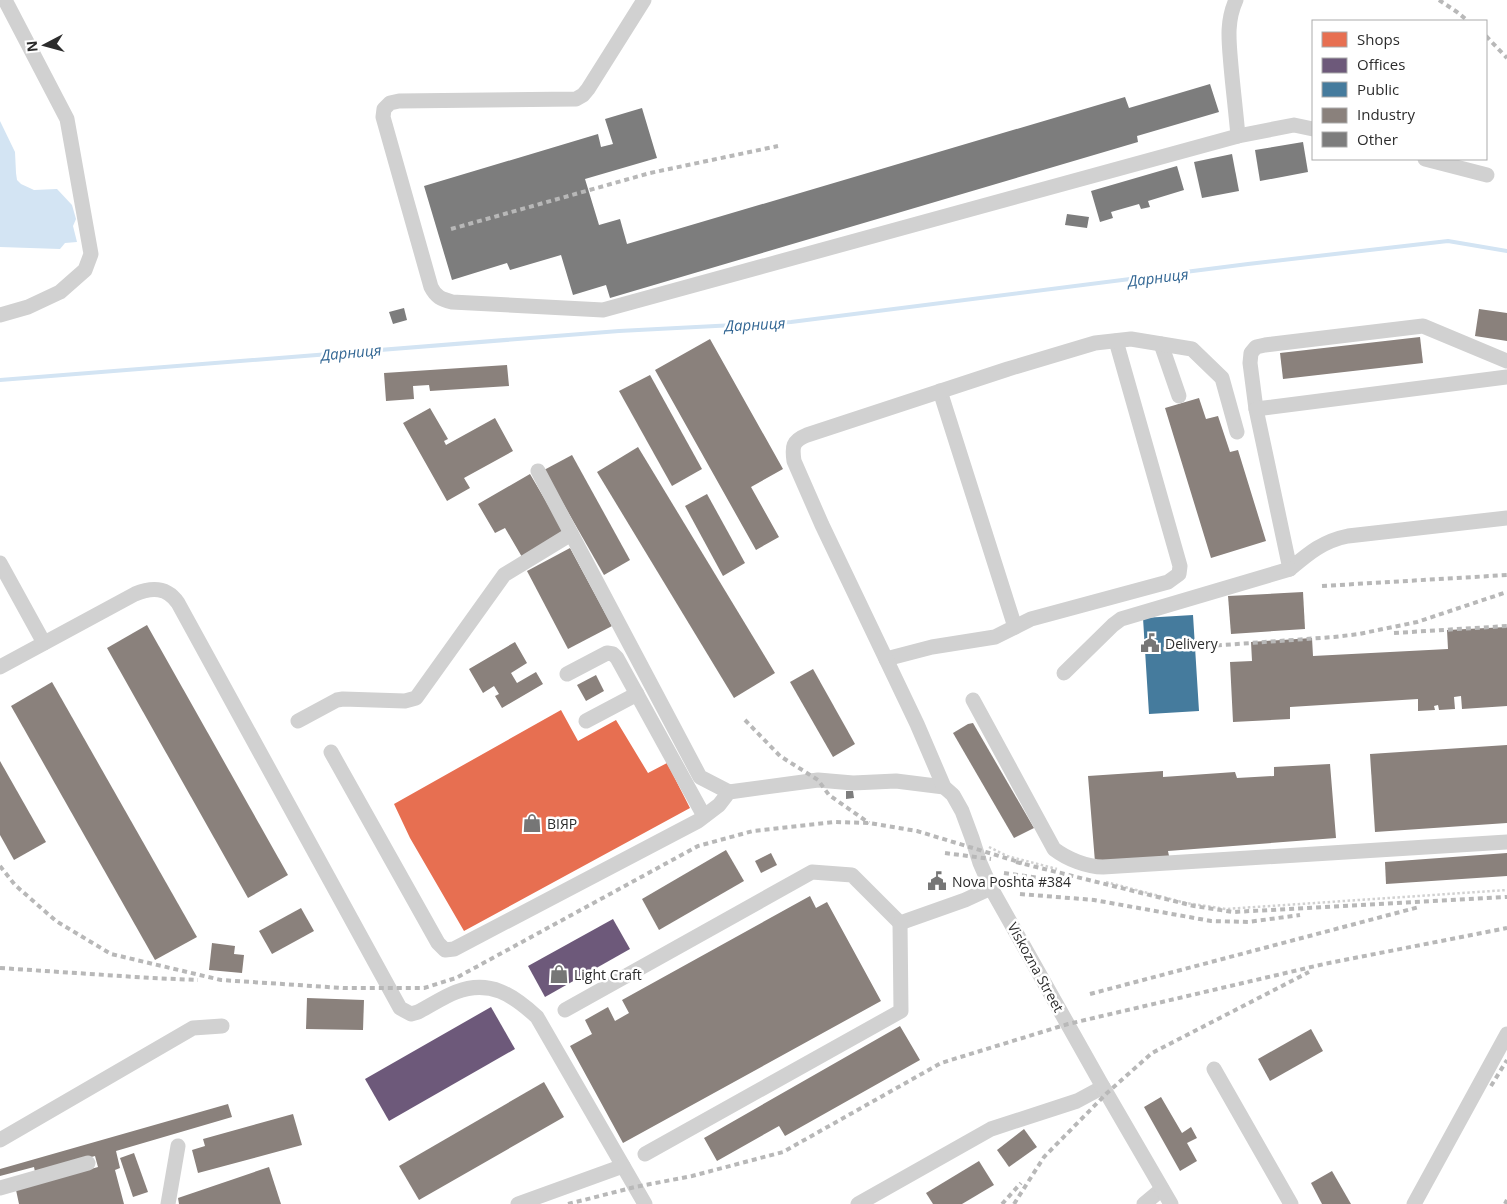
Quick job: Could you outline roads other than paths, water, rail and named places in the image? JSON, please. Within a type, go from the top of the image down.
[{"type":"street","points":[[0,315],[28,307],[60,292],[85,270],[92,254],[67,119],[5,0]]},
{"type":"street","points":[[644,0],[588,89],[576,99],[399,101],[390,103],[384,109],[383,117],[431,287],[436,296],[452,302],[603,310],[1238,136],[1294,125],[1312,130]]},
{"type":"street","points":[[1236,0],[1231,10],[1228,42],[1238,136]]},
{"type":"street","points":[[1429,160],[1487,175]]},
{"type":"street","points":[[1290,569],[1256,409],[1250,363],[1251,353],[1256,348],[1265,345],[1423,326],[1507,361]]},
{"type":"street","points":[[1015,627],[940,392],[1008,369],[1096,343],[1131,338],[1192,350],[1222,378],[1237,432]]},
{"type":"street","points":[[886,659],[932,647],[995,637],[1031,619],[1168,582],[1179,574],[1180,566],[1116,340]]},
{"type":"street","points":[[1161,344],[1179,396]]},
{"type":"street","points":[[1256,409],[1507,377]]},
{"type":"street","name":"Viskozna Street","points":[[940,392],[799,438],[794,442],[794,461],[822,525],[917,724],[944,788],[953,795],[962,811],[991,888],[1171,1204]]},
{"type":"street","points":[[538,471],[700,777],[729,792],[818,780],[853,783],[896,781],[944,788]]},
{"type":"street","points":[[1064,673],[1113,624],[1121,619],[1290,569],[1313,550],[1334,539],[1507,518]]},
{"type":"street","points":[[298,721],[342,698],[405,701],[416,698],[504,575],[571,534]]},
{"type":"street","points":[[0,564],[44,643]]},
{"type":"street","points":[[0,667],[142,591],[154,589],[173,596],[400,1008],[411,1014],[457,992],[480,988],[502,991],[520,1001],[537,1017],[644,1204]]},
{"type":"street","points":[[567,674],[607,653],[613,654],[617,658],[704,816]]},
{"type":"street","points":[[586,721],[637,694]]},
{"type":"street","points":[[973,700],[1054,850],[1064,856],[1092,866],[1103,867],[1507,842]]},
{"type":"street","points":[[331,752],[438,943],[445,950],[454,949],[698,821],[719,805],[729,792]]},
{"type":"street","points":[[565,1010],[812,872],[852,875],[900,923],[901,1011],[645,1154]]},
{"type":"street","points":[[900,923],[965,900],[991,888]]},
{"type":"street","points":[[0,1140],[193,1028],[222,1026]]},
{"type":"street","points":[[1414,1204],[1507,1034]]},
{"type":"street","points":[[1214,1068],[1291,1204]]},
{"type":"street","points":[[858,1204],[991,1129],[1077,1101],[1103,1087]]},
{"type":"street","points":[[168,1204],[178,1146]]},
{"type":"street","points":[[0,1188],[88,1163]]},
{"type":"street","points":[[518,1204],[623,1166]]},
{"type":"street","points":[[1144,1204],[1162,1189]]},
{"type":"water","points":[[0,121],[15,152],[17,180],[34,190],[57,189],[72,205],[76,219],[73,226],[77,242],[65,243],[60,249],[0,247]]},
{"type":"waterway","name":"Дарниця","points":[[0,380],[619,331],[791,322],[1248,264],[1448,241],[1507,251]]},
{"type":"railway","points":[[1439,0],[1467,20]]},
{"type":"railway","points":[[1487,37],[1507,58]]},
{"type":"railway","points":[[451,229],[650,173],[778,146]]},
{"type":"railway","points":[[1322,586],[1507,575]]},
{"type":"railway","points":[[1154,650],[1359,634],[1417,622],[1507,592]]},
{"type":"railway","points":[[1394,633],[1507,626]]},
{"type":"railway","points":[[745,720],[780,756],[818,780],[829,795],[869,823]]},
{"type":"railway","points":[[0,866],[15,885],[56,921],[111,954],[221,980],[343,988],[424,988],[456,978],[698,846],[753,831],[834,822],[869,823],[917,831],[1022,863]]},
{"type":"railway","points":[[945,853],[991,859]]},
{"type":"railway","points":[[1016,862],[1194,906],[1233,912],[1507,897]]},
{"type":"railway","points":[[1004,873],[1075,883]]},
{"type":"railway","points":[[1020,894],[1094,900],[1211,921],[1248,922],[1300,915]]},
{"type":"railway","points":[[1090,994],[1419,907]]},
{"type":"railway","points":[[568,1204],[635,1187],[692,1176],[783,1152],[941,1063],[1068,1024],[1324,964],[1507,928]]},
{"type":"railway","points":[[0,968],[198,980]]},
{"type":"railway","points":[[1014,1204],[1044,1157],[1107,1093],[1152,1053],[1309,972]]},
{"type":"railway","points":[[1491,1086],[1507,1060]]},
{"type":"railway","points":[[1002,1204],[1021,1183]]},
{"type":"railway","points":[[1505,1204],[1507,1200]]},
{"type":"place","name":"Delivery","points":[[1150,643]]},
{"type":"place","name":"ВІЯР","points":[[532,823]]},
{"type":"place","name":"Nova Poshta #384","points":[[937,881]]},
{"type":"place","name":"Light Craft","points":[[559,974]]}]
